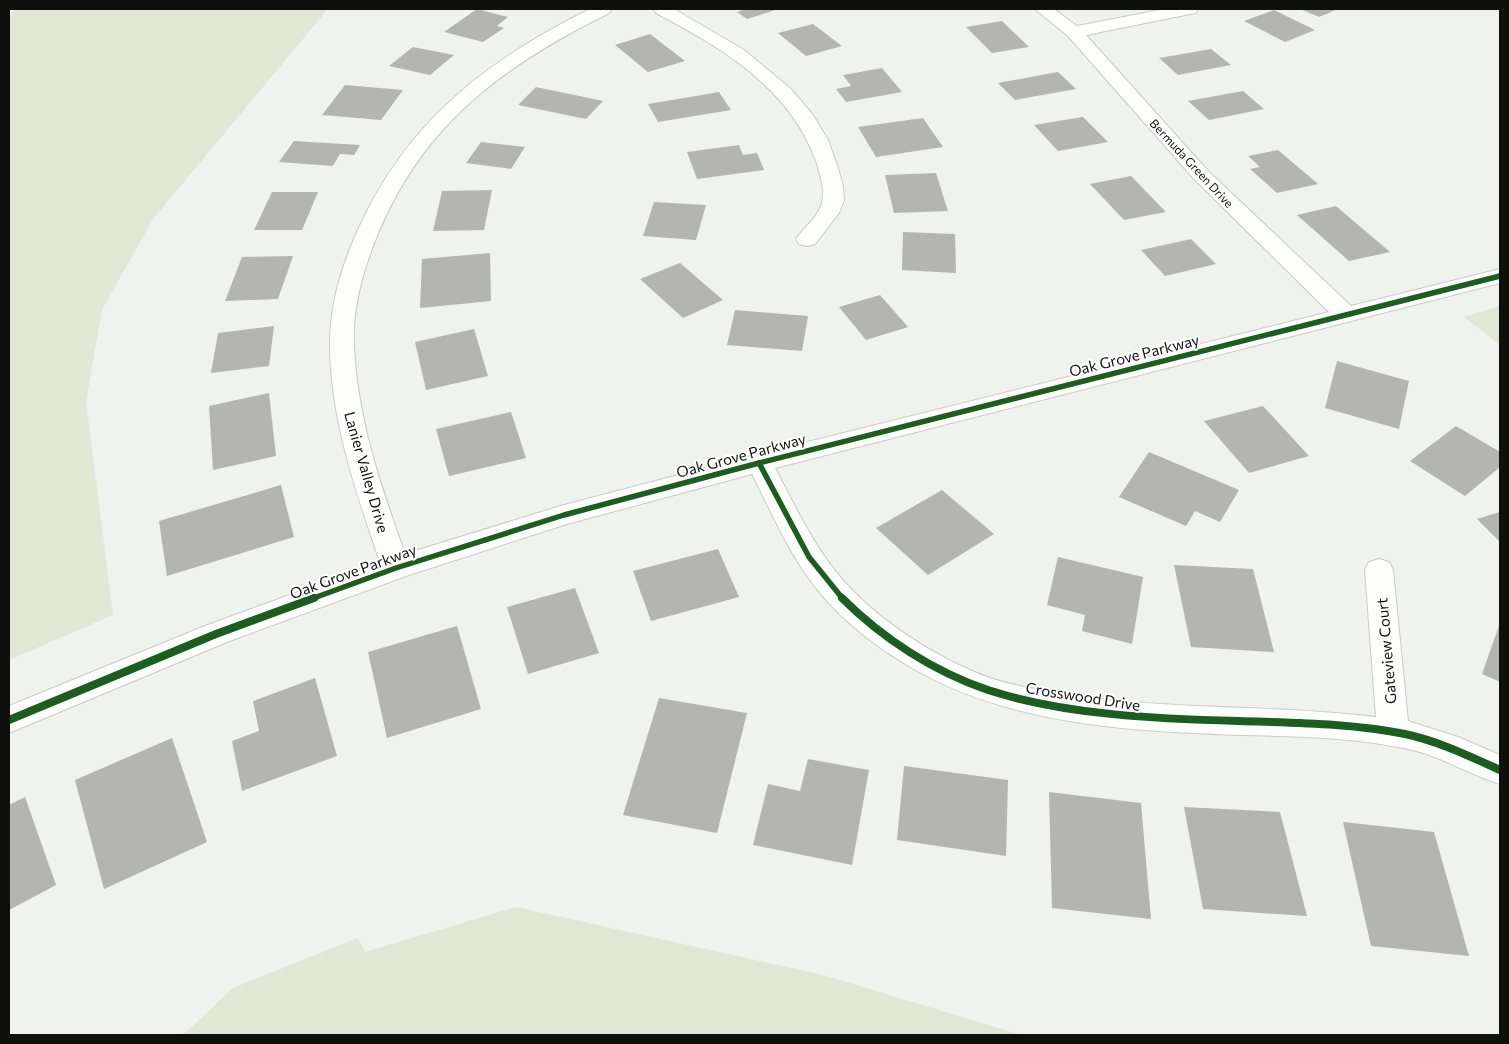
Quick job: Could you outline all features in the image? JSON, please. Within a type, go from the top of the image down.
[{"type":"street","name":"Lanier Valley Drive","points":[[396,568],[368,486],[353,433],[344,383],[342,343],[346,311],[352,272],[368,227],[384,192],[404,162],[424,137],[457,103],[507,62],[548,36],[603,9]]},
{"type":"street","points":[[662,9],[701,29],[753,64],[794,105],[816,136],[826,160],[833,187],[832,206],[807,239]]},
{"type":"street","name":"Bermuda Green Drive","points":[[1044,9],[1074,32],[1202,175],[1345,314]]},
{"type":"street","points":[[1074,32],[1190,9]]},
{"type":"street","name":"Oak Grove Parkway","points":[[9,720],[216,634],[396,568],[564,515],[759,462],[1500,276]]},
{"type":"street","name":"Crosswood Drive","points":[[759,462],[808,555],[831,586],[861,616],[893,640],[928,663],[971,684],[1010,697],[1082,711],[1131,717],[1329,725],[1393,732],[1434,742],[1500,770]]},
{"type":"street","name":"Gateview Court","points":[[1379,570],[1393,732]]},
{"type":"green space","points":[[15,9],[328,9],[153,219],[102,310],[86,401],[113,615],[9,660],[9,16]]},
{"type":"green space","points":[[1500,306],[1500,345],[1464,317]]},
{"type":"green space","points":[[516,907],[827,976],[1021,1035],[177,1035],[185,1033],[233,988],[358,938],[365,952]]},
{"type":"building","points":[[477,9],[508,17],[497,26],[504,28],[483,42],[444,32]]},
{"type":"building","points":[[747,9],[779,9],[747,19],[737,12]]},
{"type":"building","points":[[1300,9],[1338,9],[1319,17]]},
{"type":"building","points":[[1274,10],[1315,30],[1285,42],[1244,21]]},
{"type":"building","points":[[1002,21],[1029,47],[992,53],[966,27]]},
{"type":"building","points":[[813,24],[842,46],[806,56],[778,33]]},
{"type":"building","points":[[650,34],[685,61],[648,72],[615,45]]},
{"type":"building","points":[[413,47],[454,55],[430,75],[389,66]]},
{"type":"building","points":[[1211,49],[1231,65],[1178,75],[1159,58]]},
{"type":"building","points":[[882,68],[902,92],[846,102],[836,89],[851,86],[843,75]]},
{"type":"building","points":[[1058,72],[1076,89],[1015,100],[998,83]]},
{"type":"building","points":[[345,85],[403,90],[381,120],[322,115]]},
{"type":"building","points":[[536,87],[603,101],[586,119],[518,105]]},
{"type":"building","points":[[1243,91],[1264,109],[1209,120],[1188,101]]},
{"type":"building","points":[[719,92],[731,110],[658,122],[648,104]]},
{"type":"building","points":[[1083,117],[1108,142],[1058,151],[1034,125]]},
{"type":"building","points":[[923,118],[943,147],[876,157],[858,127]]},
{"type":"building","points":[[294,141],[360,145],[354,155],[340,154],[333,166],[279,162]]},
{"type":"building","points":[[481,142],[525,147],[511,169],[466,163]]},
{"type":"building","points":[[739,145],[743,155],[757,153],[764,170],[697,179],[687,152]]},
{"type":"building","points":[[1278,150],[1318,184],[1277,193],[1250,169],[1260,167],[1248,156]]},
{"type":"building","points":[[936,173],[948,211],[894,213],[885,175]]},
{"type":"building","points":[[1131,176],[1166,212],[1124,220],[1090,184]]},
{"type":"building","points":[[492,190],[484,230],[433,231],[442,191]]},
{"type":"building","points":[[272,192],[318,192],[302,230],[254,230]]},
{"type":"building","points":[[654,202],[706,205],[696,240],[643,236]]},
{"type":"building","points":[[1336,206],[1390,252],[1349,261],[1297,215]]},
{"type":"building","points":[[903,232],[955,234],[956,273],[902,270]]},
{"type":"building","points":[[1191,239],[1216,264],[1165,276],[1141,250]]},
{"type":"building","points":[[490,253],[491,301],[420,308],[422,259]]},
{"type":"building","points":[[293,256],[278,299],[225,301],[242,257]]},
{"type":"building","points":[[680,263],[723,300],[683,318],[640,279]]},
{"type":"building","points":[[880,295],[908,327],[866,340],[839,307]]},
{"type":"building","points":[[735,310],[808,316],[802,351],[727,345]]},
{"type":"building","points":[[274,326],[269,366],[211,373],[218,333]]},
{"type":"building","points":[[474,329],[488,376],[426,390],[415,342]]},
{"type":"building","points":[[1337,361],[1409,381],[1399,429],[1325,408]]},
{"type":"building","points":[[269,393],[276,456],[213,470],[209,406]]},
{"type":"building","points":[[1263,406],[1309,456],[1249,473],[1204,421]]},
{"type":"building","points":[[511,412],[526,458],[449,476],[436,429]]},
{"type":"building","points":[[1456,426],[1500,452],[1500,467],[1465,496],[1410,461]]},
{"type":"building","points":[[1149,452],[1239,490],[1220,522],[1195,511],[1186,526],[1119,497]]},
{"type":"building","points":[[281,485],[294,537],[167,576],[159,521]]},
{"type":"building","points":[[942,490],[994,534],[928,575],[876,528]]},
{"type":"building","points":[[1500,512],[1500,542],[1477,519]]},
{"type":"building","points":[[718,549],[739,597],[651,621],[633,571]]},
{"type":"building","points":[[1058,557],[1143,577],[1132,644],[1082,631],[1085,615],[1047,605]]},
{"type":"building","points":[[1174,565],[1253,569],[1274,652],[1191,647]]},
{"type":"building","points":[[575,588],[599,653],[528,674],[507,607]]},
{"type":"building","points":[[1500,623],[1500,682],[1482,674]]},
{"type":"building","points":[[457,626],[481,709],[387,738],[368,652]]},
{"type":"building","points":[[315,678],[337,756],[242,791],[232,741],[259,731],[253,701]]},
{"type":"building","points":[[659,698],[747,713],[717,833],[623,815]]},
{"type":"building","points":[[172,738],[207,842],[104,889],[75,780]]},
{"type":"building","points":[[808,759],[869,770],[852,865],[753,845],[768,784],[800,791]]},
{"type":"building","points":[[904,766],[1008,780],[1006,856],[897,840]]},
{"type":"building","points":[[1049,792],[1141,803],[1151,919],[1052,908]]},
{"type":"building","points":[[25,797],[56,885],[9,910],[9,805]]},
{"type":"building","points":[[1184,807],[1280,812],[1307,916],[1203,909]]},
{"type":"building","points":[[1343,822],[1434,832],[1469,956],[1371,946]]},
{"type":"cycle path","points":[[9,720],[216,634],[396,568],[564,515],[759,463],[1500,276]]},
{"type":"cycle path","points":[[759,463],[809,557],[839,595],[867,621],[909,651],[962,680],[1008,696],[1091,711],[1177,719],[1348,727],[1405,734],[1460,752],[1500,770]]}]
